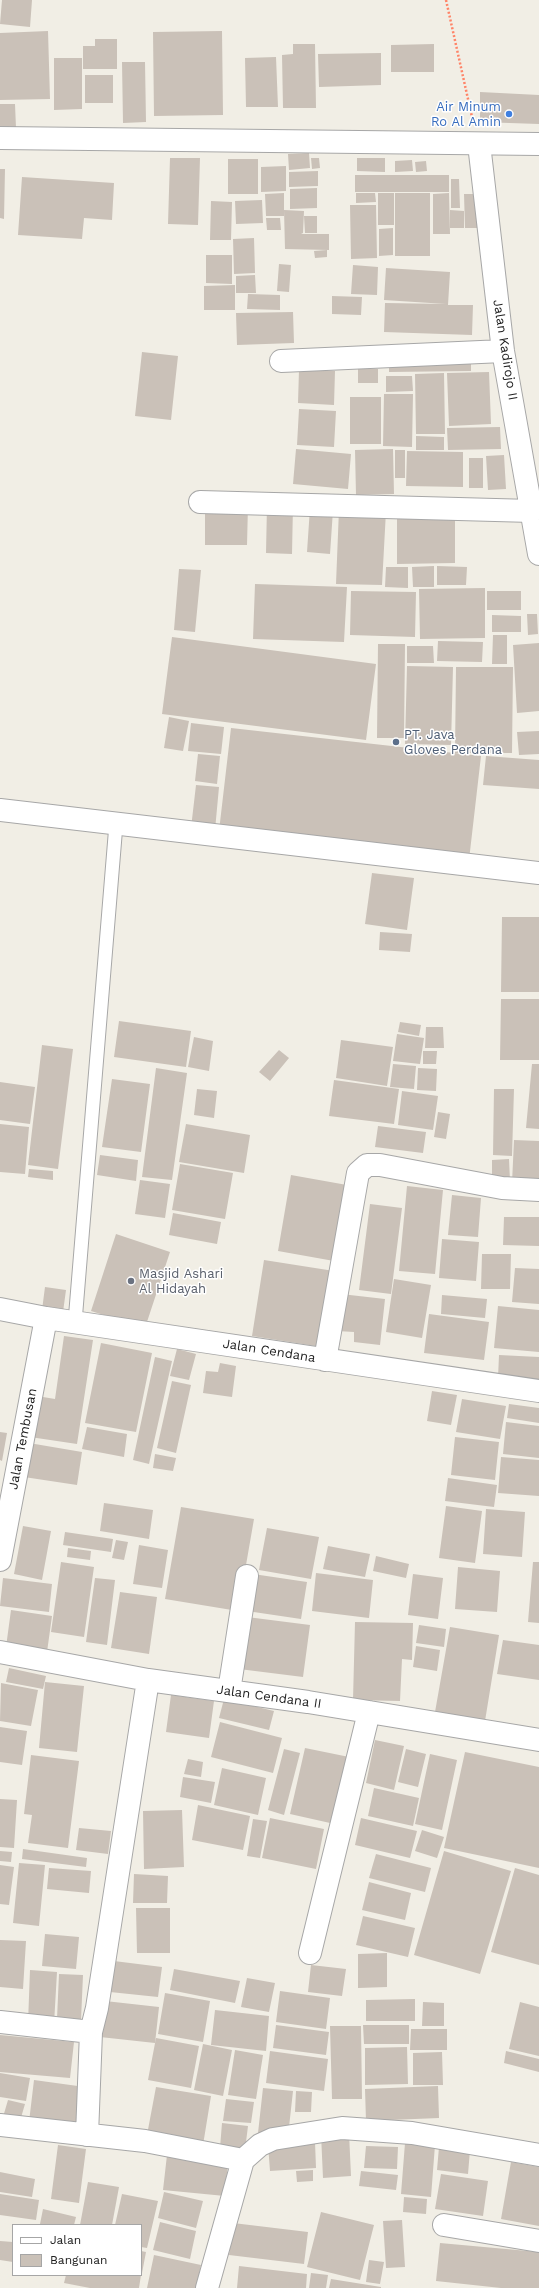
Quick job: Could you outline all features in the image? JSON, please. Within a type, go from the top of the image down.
[{"type":"street","points":[[0,138],[539,144]]},
{"type":"street","name":"Jalan Kadirojo II","points":[[479,144],[503,351],[532,466],[532,510],[539,554]]},
{"type":"street","points":[[281,361],[503,351]]},
{"type":"street","points":[[200,502],[532,510]]},
{"type":"street","points":[[0,810],[539,874]]},
{"type":"street","points":[[325,1360],[358,1173],[367,1165],[380,1165],[502,1188],[539,1190]]},
{"type":"street","name":"Jalan Cendana","points":[[0,1309],[46,1318],[539,1391]]},
{"type":"street","name":"Jalan Tembusan","points":[[0,1560],[46,1318]]},
{"type":"street","points":[[229,1691],[247,1576]]},
{"type":"street","name":"Jalan Cendana II","points":[[0,1652],[148,1680],[369,1712],[539,1740]]},
{"type":"street","points":[[87,2135],[91,2032],[97,2008],[148,1680]]},
{"type":"street","points":[[310,1953],[369,1712]]},
{"type":"street","points":[[0,2022],[91,2032]]},
{"type":"street","points":[[0,2125],[145,2141],[242,2160]]},
{"type":"street","points":[[207,2288],[242,2160],[260,2145],[273,2139],[342,2128],[412,2133],[539,2155]]},
{"type":"street","points":[[444,2225],[539,2241]]},
{"type":"lane","points":[[75,1322],[116,824]]},
{"type":"path","points":[[446,0],[479,144]]},
{"type":"building","points":[[2,0],[32,0],[30,27],[0,24]]},
{"type":"building","points":[[48,31],[50,99],[0,100],[0,33]]},
{"type":"building","points":[[222,31],[223,115],[154,116],[153,32]]},
{"type":"building","points":[[95,39],[117,39],[117,69],[83,69],[83,46],[95,46]]},
{"type":"building","points":[[293,44],[315,44],[316,108],[283,108],[282,55],[293,54]]},
{"type":"building","points":[[434,44],[434,72],[391,72],[391,45]]},
{"type":"building","points":[[381,53],[381,85],[319,87],[318,54]]},
{"type":"building","points":[[276,57],[278,107],[246,107],[245,58]]},
{"type":"building","points":[[54,58],[82,58],[82,109],[54,110]]},
{"type":"building","points":[[122,62],[145,62],[146,122],[123,123]]},
{"type":"building","points":[[85,75],[113,75],[113,103],[85,103]]},
{"type":"building","points":[[480,92],[539,95],[539,124],[480,122]]},
{"type":"building","points":[[0,104],[15,104],[16,128],[0,129]]},
{"type":"building","points":[[309,153],[310,168],[289,170],[288,154]]},
{"type":"building","points":[[170,158],[200,158],[198,225],[168,224]]},
{"type":"building","points":[[311,158],[319,158],[320,168],[312,169]]},
{"type":"building","points":[[357,158],[385,158],[385,172],[357,171]]},
{"type":"building","points":[[228,159],[258,159],[258,194],[228,194]]},
{"type":"building","points":[[412,160],[413,171],[395,172],[395,161]]},
{"type":"building","points":[[426,161],[427,171],[416,172],[415,162]]},
{"type":"building","points":[[286,166],[286,191],[261,192],[261,167]]},
{"type":"building","points":[[0,169],[5,169],[4,219],[0,218]]},
{"type":"building","points":[[318,171],[318,186],[289,187],[289,172]]},
{"type":"building","points":[[355,175],[449,175],[449,192],[355,192]]},
{"type":"building","points":[[22,177],[114,183],[112,220],[84,218],[82,239],[18,235]]},
{"type":"building","points":[[451,179],[459,179],[460,208],[451,208]]},
{"type":"building","points":[[317,188],[317,208],[290,209],[290,189]]},
{"type":"building","points":[[284,193],[284,216],[266,216],[265,194]]},
{"type":"building","points":[[356,193],[375,193],[376,202],[356,203]]},
{"type":"building","points":[[378,193],[394,193],[394,225],[378,225]]},
{"type":"building","points":[[395,193],[430,193],[430,256],[395,256]]},
{"type":"building","points":[[449,193],[450,234],[433,234],[433,194]]},
{"type":"building","points":[[464,194],[476,194],[478,228],[465,228]]},
{"type":"building","points":[[262,200],[263,223],[236,224],[235,201]]},
{"type":"building","points":[[211,201],[232,202],[231,240],[210,240]]},
{"type":"building","points":[[350,205],[376,205],[377,258],[351,259]]},
{"type":"building","points":[[284,210],[304,211],[303,233],[301,234],[329,234],[329,250],[285,249]]},
{"type":"building","points":[[450,210],[464,211],[464,228],[450,228]]},
{"type":"building","points":[[304,216],[317,216],[317,233],[305,233]]},
{"type":"building","points":[[266,218],[280,218],[281,230],[267,230]]},
{"type":"building","points":[[393,228],[393,255],[379,256],[379,229]]},
{"type":"building","points":[[254,238],[255,273],[234,274],[233,239]]},
{"type":"building","points":[[327,250],[327,257],[315,258],[314,251]]},
{"type":"building","points":[[206,255],[232,255],[232,284],[206,283]]},
{"type":"building","points":[[279,264],[291,265],[289,292],[277,291]]},
{"type":"building","points":[[353,265],[378,267],[377,295],[351,294]]},
{"type":"building","points":[[386,268],[450,272],[448,305],[473,305],[472,335],[384,332],[385,303],[446,304],[384,300]]},
{"type":"building","points":[[255,275],[256,293],[236,293],[236,276]]},
{"type":"building","points":[[235,285],[235,310],[204,310],[204,286]]},
{"type":"building","points":[[248,294],[280,295],[280,310],[247,309]]},
{"type":"building","points":[[332,296],[362,297],[361,315],[332,314]]},
{"type":"building","points":[[293,312],[294,343],[237,345],[236,313]]},
{"type":"building","points":[[142,352],[178,356],[171,420],[135,416]]},
{"type":"building","points":[[471,362],[471,371],[389,372],[389,363]]},
{"type":"building","points":[[358,369],[378,369],[378,383],[358,383]]},
{"type":"building","points":[[299,370],[335,371],[334,405],[298,403]]},
{"type":"building","points":[[489,372],[491,424],[449,426],[447,373]]},
{"type":"building","points":[[444,373],[445,434],[416,434],[415,374]]},
{"type":"building","points":[[386,376],[412,376],[413,391],[386,392]]},
{"type":"building","points":[[384,394],[413,394],[412,447],[383,446]]},
{"type":"building","points":[[350,397],[381,397],[381,444],[350,444]]},
{"type":"building","points":[[299,409],[336,411],[334,447],[297,445]]},
{"type":"building","points":[[500,427],[501,449],[448,450],[447,428]]},
{"type":"building","points":[[416,436],[444,437],[444,450],[416,450]]},
{"type":"building","points":[[296,449],[351,454],[348,489],[293,484]]},
{"type":"building","points":[[393,449],[394,494],[356,495],[355,450]]},
{"type":"building","points":[[395,450],[405,450],[405,478],[395,478]]},
{"type":"building","points":[[407,451],[463,452],[463,487],[406,486]]},
{"type":"building","points":[[504,455],[506,489],[488,490],[486,456]]},
{"type":"building","points":[[469,458],[483,458],[483,488],[469,488]]},
{"type":"building","points":[[205,505],[248,505],[247,545],[205,545]]},
{"type":"building","points":[[267,505],[293,505],[292,554],[266,553]]},
{"type":"building","points":[[310,508],[333,510],[330,554],[307,552]]},
{"type":"building","points":[[339,509],[386,511],[382,585],[336,584]]},
{"type":"building","points":[[397,512],[455,512],[455,563],[397,564]]},
{"type":"building","points":[[434,566],[434,587],[413,587],[412,567]]},
{"type":"building","points":[[437,566],[467,567],[466,585],[437,585]]},
{"type":"building","points":[[386,567],[408,567],[408,588],[385,587]]},
{"type":"building","points":[[179,569],[201,570],[195,632],[174,630]]},
{"type":"building","points":[[255,584],[347,587],[344,642],[253,639]]},
{"type":"building","points":[[485,588],[485,638],[420,639],[419,589]]},
{"type":"building","points":[[351,591],[416,592],[415,637],[350,635]]},
{"type":"building","points":[[487,591],[521,591],[521,610],[487,610]]},
{"type":"building","points":[[527,614],[537,614],[538,634],[528,635]]},
{"type":"building","points":[[492,615],[521,616],[521,632],[492,632]]},
{"type":"building","points":[[493,635],[507,635],[507,664],[492,664]]},
{"type":"building","points":[[172,637],[376,664],[366,740],[162,714]]},
{"type":"building","points":[[438,641],[483,642],[482,662],[437,661]]},
{"type":"building","points":[[539,643],[539,711],[517,713],[513,645]]},
{"type":"building","points":[[378,644],[405,644],[404,738],[377,738]]},
{"type":"building","points":[[407,646],[433,646],[434,663],[407,663]]},
{"type":"building","points":[[407,666],[453,667],[451,745],[405,744]]},
{"type":"building","points":[[456,667],[513,667],[512,753],[455,753]]},
{"type":"building","points":[[169,717],[189,721],[183,751],[164,748]]},
{"type":"building","points":[[191,723],[224,727],[221,754],[188,751]]},
{"type":"building","points":[[231,728],[481,756],[469,860],[219,831]]},
{"type":"building","points":[[539,731],[539,754],[519,755],[517,732]]},
{"type":"building","points":[[198,754],[220,756],[217,784],[195,781]]},
{"type":"building","points":[[486,756],[539,760],[539,789],[483,785]]},
{"type":"building","points":[[196,785],[219,787],[215,830],[191,828]]},
{"type":"building","points":[[372,873],[414,878],[407,930],[365,924]]},
{"type":"building","points":[[502,917],[539,917],[539,992],[501,992]]},
{"type":"building","points":[[380,932],[412,934],[410,952],[379,950]]},
{"type":"building","points":[[501,999],[539,999],[539,1060],[500,1060]]},
{"type":"building","points":[[119,1021],[191,1031],[186,1067],[114,1057]]},
{"type":"building","points":[[400,1022],[421,1025],[419,1036],[398,1032]]},
{"type":"building","points":[[426,1027],[443,1027],[444,1048],[425,1048]]},
{"type":"building","points":[[397,1034],[424,1038],[420,1064],[393,1061]]},
{"type":"building","points":[[194,1037],[213,1041],[209,1071],[188,1067]]},
{"type":"building","points":[[341,1040],[393,1047],[387,1086],[336,1078]]},
{"type":"building","points":[[42,1045],[73,1049],[58,1169],[28,1165]]},
{"type":"building","points":[[279,1050],[289,1058],[270,1081],[259,1072]]},
{"type":"building","points":[[423,1051],[437,1051],[436,1064],[423,1064]]},
{"type":"building","points":[[393,1064],[416,1066],[414,1089],[390,1087]]},
{"type":"building","points":[[532,1064],[539,1064],[539,1129],[526,1128]]},
{"type":"building","points":[[156,1068],[187,1073],[172,1180],[142,1177]]},
{"type":"building","points":[[418,1068],[437,1069],[436,1091],[417,1090]]},
{"type":"building","points":[[112,1079],[150,1084],[141,1152],[102,1147]]},
{"type":"building","points":[[334,1080],[399,1089],[394,1124],[329,1116]]},
{"type":"building","points":[[0,1082],[35,1087],[30,1124],[0,1120]]},
{"type":"building","points":[[197,1089],[217,1091],[214,1118],[194,1115]]},
{"type":"building","points":[[494,1089],[514,1089],[512,1156],[493,1155]]},
{"type":"building","points":[[402,1091],[438,1096],[433,1130],[398,1125]]},
{"type":"building","points":[[438,1112],[450,1114],[446,1139],[434,1137]]},
{"type":"building","points":[[0,1124],[29,1127],[25,1174],[0,1172]]},
{"type":"building","points":[[186,1124],[250,1135],[244,1173],[179,1162]]},
{"type":"building","points":[[378,1126],[426,1132],[423,1153],[375,1147]]},
{"type":"building","points":[[514,1140],[539,1141],[539,1184],[512,1183]]},
{"type":"building","points":[[100,1155],[138,1160],[136,1181],[97,1175]]},
{"type":"building","points":[[509,1159],[510,1181],[492,1181],[492,1160]]},
{"type":"building","points":[[180,1164],[233,1173],[225,1219],[172,1210]]},
{"type":"building","points":[[29,1169],[53,1171],[53,1180],[28,1177]]},
{"type":"building","points":[[291,1175],[347,1185],[334,1261],[278,1251]]},
{"type":"building","points":[[140,1180],[170,1184],[165,1218],[135,1214]]},
{"type":"building","points":[[407,1186],[443,1190],[435,1274],[399,1271]]},
{"type":"building","points":[[452,1195],[481,1198],[478,1237],[448,1235]]},
{"type":"building","points":[[370,1204],[402,1208],[391,1294],[359,1290]]},
{"type":"building","points":[[173,1213],[221,1222],[217,1244],[169,1235]]},
{"type":"building","points":[[504,1217],[539,1217],[539,1246],[503,1245]]},
{"type":"building","name":"Masjid Ashari Al Hidayah","points":[[116,1234],[170,1252],[145,1328],[91,1311]]},
{"type":"building","points":[[442,1239],[479,1242],[476,1281],[439,1278]]},
{"type":"building","points":[[482,1254],[511,1254],[510,1289],[481,1289]]},
{"type":"building","points":[[264,1260],[334,1271],[322,1347],[252,1336]]},
{"type":"building","points":[[515,1268],[539,1269],[539,1304],[512,1302]]},
{"type":"building","points":[[394,1279],[431,1285],[422,1338],[386,1332]]},
{"type":"building","points":[[45,1287],[66,1290],[63,1312],[42,1310]]},
{"type":"building","points":[[341,1294],[385,1299],[380,1345],[354,1342],[354,1332],[337,1331]]},
{"type":"building","points":[[442,1295],[487,1299],[485,1318],[441,1314]]},
{"type":"building","points":[[498,1306],[539,1310],[539,1352],[494,1348]]},
{"type":"building","points":[[429,1314],[489,1322],[484,1360],[424,1353]]},
{"type":"building","points":[[64,1336],[93,1340],[77,1444],[30,1437],[37,1396],[55,1399]]},
{"type":"building","points":[[101,1343],[152,1353],[136,1432],[85,1423]]},
{"type":"building","points":[[177,1349],[196,1354],[189,1380],[170,1376]]},
{"type":"building","points":[[499,1355],[539,1357],[539,1381],[498,1378]]},
{"type":"building","points":[[155,1357],[172,1361],[149,1464],[133,1460]]},
{"type":"building","points":[[220,1363],[236,1366],[232,1397],[203,1393],[206,1371],[218,1372]]},
{"type":"building","points":[[172,1381],[191,1385],[176,1453],[157,1448]]},
{"type":"building","points":[[432,1391],[457,1395],[451,1425],[427,1421]]},
{"type":"building","points":[[462,1399],[506,1406],[500,1439],[456,1432]]},
{"type":"building","points":[[509,1404],[539,1408],[539,1423],[507,1418]]},
{"type":"building","points":[[506,1422],[539,1426],[539,1458],[503,1454]]},
{"type":"building","points":[[87,1427],[127,1434],[124,1457],[82,1449]]},
{"type":"building","points":[[0,1432],[7,1433],[2,1461],[0,1460]]},
{"type":"building","points":[[455,1437],[499,1442],[495,1480],[451,1475]]},
{"type":"building","points":[[29,1443],[82,1452],[77,1485],[24,1477]]},
{"type":"building","points":[[155,1454],[176,1458],[173,1471],[153,1468]]},
{"type":"building","points":[[501,1457],[539,1460],[539,1496],[498,1493]]},
{"type":"building","points":[[448,1478],[497,1485],[494,1507],[445,1501]]},
{"type":"building","points":[[104,1503],[153,1510],[149,1539],[100,1531]]},
{"type":"building","points":[[446,1506],[482,1511],[475,1563],[439,1558]]},
{"type":"building","points":[[181,1507],[254,1519],[238,1611],[165,1599]]},
{"type":"building","points":[[486,1509],[525,1512],[522,1557],[483,1554]]},
{"type":"building","points":[[23,1526],[51,1531],[42,1580],[14,1574]]},
{"type":"building","points":[[267,1528],[319,1537],[311,1579],[259,1570]]},
{"type":"building","points":[[65,1532],[113,1539],[111,1552],[63,1545]]},
{"type":"building","points":[[116,1540],[128,1542],[124,1560],[112,1558]]},
{"type":"building","points":[[139,1545],[168,1550],[162,1588],[133,1584]]},
{"type":"building","points":[[328,1546],[370,1554],[365,1577],[323,1569]]},
{"type":"building","points":[[68,1548],[91,1551],[90,1560],[67,1557]]},
{"type":"building","points":[[376,1556],[409,1564],[406,1578],[373,1571]]},
{"type":"building","points":[[61,1562],[94,1567],[84,1637],[51,1632]]},
{"type":"building","points":[[533,1562],[539,1562],[539,1623],[528,1622]]},
{"type":"building","points":[[458,1567],[500,1571],[497,1612],[455,1609]]},
{"type":"building","points":[[316,1573],[373,1580],[369,1618],[312,1611]]},
{"type":"building","points":[[253,1574],[307,1582],[301,1619],[247,1611]]},
{"type":"building","points":[[413,1574],[443,1578],[438,1619],[408,1615]]},
{"type":"building","points":[[3,1578],[52,1584],[49,1612],[0,1606]]},
{"type":"building","points":[[95,1578],[115,1580],[107,1645],[86,1642]]},
{"type":"building","points":[[120,1592],[157,1597],[149,1654],[111,1648]]},
{"type":"building","points":[[11,1610],[52,1616],[47,1652],[6,1647]]},
{"type":"building","points":[[247,1617],[310,1625],[303,1677],[239,1669]]},
{"type":"building","points":[[355,1622],[413,1623],[412,1660],[402,1659],[400,1701],[353,1700]]},
{"type":"building","points":[[419,1625],[446,1629],[444,1647],[416,1643]]},
{"type":"building","points":[[450,1627],[499,1635],[485,1721],[435,1712]]},
{"type":"building","points":[[503,1640],[539,1645],[539,1680],[497,1674]]},
{"type":"building","points":[[416,1646],[440,1650],[437,1671],[413,1667]]},
{"type":"building","points":[[9,1668],[46,1676],[43,1689],[6,1682]]},
{"type":"building","points":[[45,1682],[84,1686],[77,1752],[39,1748]]},
{"type":"building","points":[[1,1683],[38,1690],[31,1726],[0,1721]]},
{"type":"building","points":[[171,1695],[214,1701],[209,1738],[166,1732]]},
{"type":"building","points":[[224,1699],[274,1711],[269,1730],[219,1718]]},
{"type":"building","points":[[220,1722],[282,1738],[273,1773],[211,1757]]},
{"type":"building","points":[[0,1727],[27,1731],[22,1765],[0,1762]]},
{"type":"building","points":[[375,1740],[404,1746],[394,1790],[366,1783]]},
{"type":"building","points":[[305,1748],[354,1758],[339,1825],[290,1814]]},
{"type":"building","points":[[284,1749],[300,1753],[284,1815],[268,1810]]},
{"type":"building","points":[[406,1749],[426,1754],[418,1787],[398,1782]]},
{"type":"building","points":[[465,1752],[539,1767],[539,1868],[444,1848]]},
{"type":"building","points":[[430,1754],[457,1760],[442,1830],[415,1824]]},
{"type":"building","points":[[31,1755],[79,1761],[68,1848],[28,1843],[32,1815],[24,1814]]},
{"type":"building","points":[[188,1759],[203,1762],[201,1777],[184,1774]]},
{"type":"building","points":[[222,1768],[266,1778],[258,1815],[214,1805]]},
{"type":"building","points":[[183,1777],[215,1782],[211,1803],[180,1797]]},
{"type":"building","points":[[374,1788],[419,1798],[413,1826],[368,1816]]},
{"type":"building","points":[[0,1799],[17,1800],[14,1848],[0,1847]]},
{"type":"building","points":[[198,1805],[250,1816],[243,1850],[192,1840]]},
{"type":"building","points":[[182,1810],[184,1867],[144,1869],[143,1811]]},
{"type":"building","points":[[270,1818],[324,1829],[316,1869],[262,1858]]},
{"type":"building","points":[[361,1818],[417,1831],[410,1858],[355,1845]]},
{"type":"building","points":[[253,1819],[267,1821],[260,1858],[247,1856]]},
{"type":"building","points":[[79,1828],[111,1831],[108,1854],[76,1850]]},
{"type":"building","points":[[422,1830],[444,1837],[437,1858],[415,1851]]},
{"type":"building","points":[[23,1849],[87,1858],[86,1867],[22,1859]]},
{"type":"building","points":[[0,1851],[12,1852],[11,1862],[0,1861]]},
{"type":"building","points":[[444,1851],[511,1871],[480,1974],[414,1955]]},
{"type":"building","points":[[376,1854],[431,1868],[425,1892],[369,1878]]},
{"type":"building","points":[[19,1863],[45,1865],[39,1926],[13,1923]]},
{"type":"building","points":[[0,1865],[14,1867],[9,1905],[0,1904]]},
{"type":"building","points":[[49,1868],[91,1871],[89,1893],[47,1889]]},
{"type":"building","points":[[515,1868],[539,1875],[539,1965],[491,1952]]},
{"type":"building","points":[[134,1874],[168,1876],[167,1903],[133,1903]]},
{"type":"building","points":[[369,1882],[411,1893],[405,1920],[362,1910]]},
{"type":"building","points":[[136,1908],[170,1908],[170,1953],[137,1953]]},
{"type":"building","points":[[363,1916],[415,1928],[408,1957],[356,1945]]},
{"type":"building","points":[[45,1934],[79,1937],[76,1969],[42,1966]]},
{"type":"building","points":[[0,1940],[26,1941],[23,1989],[0,1987]]},
{"type":"building","points":[[387,1953],[387,1987],[358,1988],[358,1954]]},
{"type":"building","points":[[114,1961],[162,1967],[158,1997],[110,1992]]},
{"type":"building","points":[[311,1965],[346,1969],[342,1996],[308,1992]]},
{"type":"building","points":[[174,1969],[240,1981],[235,2003],[170,1990]]},
{"type":"building","points":[[30,1970],[57,1972],[54,2024],[28,2023]]},
{"type":"building","points":[[59,1974],[83,1975],[81,2020],[57,2019]]},
{"type":"building","points":[[247,1978],[275,1983],[269,2012],[241,2007]]},
{"type":"building","points":[[280,1991],[330,1998],[326,2029],[276,2022]]},
{"type":"building","points":[[165,1993],[210,2001],[203,2042],[158,2034]]},
{"type":"building","points":[[415,1999],[415,2021],[366,2021],[366,2000]]},
{"type":"building","points":[[105,2001],[159,2007],[155,2043],[100,2037]]},
{"type":"building","points":[[423,2002],[444,2003],[444,2026],[422,2026]]},
{"type":"building","points":[[520,2002],[539,2007],[539,2056],[509,2049]]},
{"type":"building","points":[[215,2010],[269,2016],[266,2051],[211,2045]]},
{"type":"building","points":[[276,2025],[329,2032],[326,2055],[273,2048]]},
{"type":"building","points":[[363,2025],[409,2025],[409,2044],[364,2044]]},
{"type":"building","points":[[330,2026],[361,2026],[362,2099],[332,2099]]},
{"type":"building","points":[[411,2029],[447,2029],[447,2050],[410,2050]]},
{"type":"building","points":[[0,2035],[74,2042],[70,2078],[0,2072]]},
{"type":"building","points":[[156,2038],[199,2046],[191,2088],[148,2080]]},
{"type":"building","points":[[203,2044],[232,2050],[223,2096],[194,2090]]},
{"type":"building","points":[[407,2047],[408,2084],[365,2085],[365,2048]]},
{"type":"building","points":[[235,2050],[263,2055],[256,2099],[228,2095]]},
{"type":"building","points":[[270,2051],[328,2059],[324,2091],[266,2083]]},
{"type":"building","points":[[506,2051],[539,2059],[539,2072],[504,2063]]},
{"type":"building","points":[[442,2052],[443,2085],[413,2085],[413,2053]]},
{"type":"building","points":[[0,2073],[30,2078],[26,2101],[0,2097]]},
{"type":"building","points":[[34,2080],[85,2087],[80,2128],[29,2122]]},
{"type":"building","points":[[438,2086],[439,2118],[366,2121],[365,2089]]},
{"type":"building","points":[[156,2087],[211,2096],[203,2145],[147,2135]]},
{"type":"building","points":[[263,2088],[293,2091],[288,2136],[258,2133]]},
{"type":"building","points":[[296,2091],[312,2092],[311,2112],[295,2112]]},
{"type":"building","points":[[226,2099],[254,2102],[251,2123],[223,2121]]},
{"type":"building","points":[[8,2100],[25,2104],[20,2121],[3,2117]]},
{"type":"building","points":[[222,2123],[248,2126],[245,2150],[220,2148]]},
{"type":"building","points":[[349,2133],[351,2176],[323,2178],[321,2134]]},
{"type":"building","points":[[315,2142],[316,2168],[270,2171],[268,2144]]},
{"type":"building","points":[[405,2143],[435,2145],[431,2197],[401,2194]]},
{"type":"building","points":[[58,2145],[86,2149],[79,2203],[51,2199]]},
{"type":"building","points":[[366,2146],[398,2147],[397,2169],[364,2168]]},
{"type":"building","points":[[439,2147],[470,2150],[468,2174],[437,2170]]},
{"type":"building","points":[[167,2155],[228,2162],[225,2196],[163,2190]]},
{"type":"building","points":[[511,2162],[539,2167],[539,2226],[501,2219]]},
{"type":"building","points":[[313,2170],[313,2181],[297,2182],[296,2171]]},
{"type":"building","points":[[361,2171],[398,2175],[396,2190],[359,2186]]},
{"type":"building","points":[[0,2172],[35,2179],[32,2197],[0,2192]]},
{"type":"building","points":[[441,2174],[488,2181],[483,2216],[435,2209]]},
{"type":"building","points":[[88,2182],[119,2187],[112,2224],[80,2224]]},
{"type":"building","points":[[164,2192],[203,2201],[196,2228],[158,2218]]},
{"type":"building","points":[[0,2194],[39,2200],[36,2220],[0,2215]]},
{"type":"building","points":[[122,2194],[158,2201],[147,2248],[142,2247],[142,2224],[115,2224]]},
{"type":"building","points":[[404,2197],[427,2199],[426,2214],[403,2212]]},
{"type":"building","points":[[43,2209],[76,2217],[74,2224],[40,2224]]},
{"type":"building","points":[[321,2212],[374,2225],[360,2280],[307,2267]]},
{"type":"building","points":[[402,2220],[405,2267],[386,2268],[383,2221]]},
{"type":"building","points":[[160,2222],[196,2231],[190,2259],[153,2250]]},
{"type":"building","points":[[233,2223],[308,2232],[304,2264],[229,2255]]},
{"type":"building","points":[[0,2241],[12,2242],[12,2262],[0,2260]]},
{"type":"building","points":[[440,2243],[539,2252],[539,2288],[501,2288],[436,2281]]},
{"type":"building","points":[[142,2251],[146,2252],[142,2273]]},
{"type":"building","points":[[154,2255],[201,2265],[196,2288],[147,2288]]},
{"type":"building","points":[[369,2260],[384,2262],[380,2284],[366,2282]]},
{"type":"building","points":[[239,2266],[307,2274],[306,2288],[237,2288]]},
{"type":"building","points":[[311,2273],[328,2275],[326,2288],[309,2288]]},
{"type":"building","points":[[66,2276],[141,2276],[139,2288],[90,2288],[64,2283]]},
{"type":"building","points":[[331,2279],[381,2287],[381,2288],[329,2288]]},
{"type":"place","name":"Air Minum Ro Al Amin","points":[[509,114]]},
{"type":"place","name":"PT. Java Gloves Perdana","points":[[396,742]]},
{"type":"place","name":"Masjid Ashari Al Hidayah","points":[[131,1281]]}]
